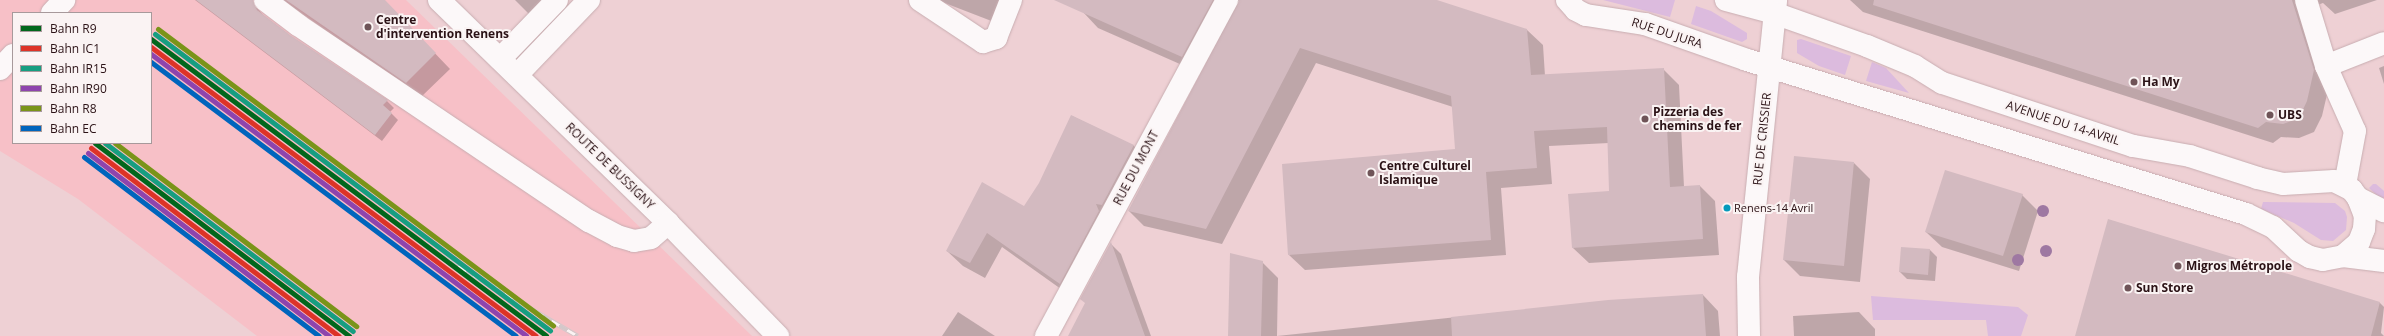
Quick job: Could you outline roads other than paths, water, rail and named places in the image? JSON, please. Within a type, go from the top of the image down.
[{"type":"main road","points":[[53,12],[64,0]]},
{"type":"main road","points":[[265,0],[305,30],[589,221],[617,236],[634,241],[651,238],[668,223]]},
{"type":"main road","name":"ROUTE DE BUSSIGNY","points":[[440,0],[668,223],[778,336]]},
{"type":"main road","points":[[500,59],[557,0]]},
{"type":"main road","points":[[517,75],[589,0]]},
{"type":"main road","points":[[920,0],[983,42],[996,38],[1011,0]]},
{"type":"main road","name":"RUE DU MONT","points":[[1046,336],[1227,0]]},
{"type":"main road","name":"RUE DU JURA","points":[[1567,0],[1576,10],[1586,15],[1645,24],[1769,67]]},
{"type":"main road","points":[[1726,0],[1775,7]]},
{"type":"main road","points":[[2306,0],[2326,66],[2356,131],[2351,191],[2365,216],[2364,229],[2356,246],[2343,256]]},
{"type":"main road","name":"RUE DE CRISSIER","points":[[1749,336],[1748,277],[1775,7]]},
{"type":"main road","name":"AVENUE DU 14-AVRIL","points":[[1775,7],[1915,66],[1942,83],[2133,146],[2190,156],[2258,178],[2283,184],[2322,180],[2334,181],[2384,211]]},
{"type":"main road","points":[[2326,66],[2384,43]]},
{"type":"main road","points":[[0,69],[12,56]]},
{"type":"main road","points":[[1769,67],[2246,214],[2273,227],[2299,251],[2310,257],[2323,260],[2343,256],[2384,261]]},
{"type":"railway","points":[[443,257],[578,336]]},
{"type":"rail line","name":"R8","points":[[158,29],[553,326]]},
{"type":"rail line","name":"IR15","points":[[155,34],[550,331]]},
{"type":"rail line","name":"R9","points":[[152,40],[546,336]]},
{"type":"rail line","name":"IC1","points":[[152,48],[536,336]]},
{"type":"rail line","name":"IR90","points":[[152,55],[526,336]]},
{"type":"rail line","name":"EC","points":[[152,63],[516,336]]},
{"type":"rail line","name":"R9","points":[[96,144],[349,336]]},
{"type":"rail line","name":"IR15","points":[[106,144],[353,331]]},
{"type":"rail line","name":"R8","points":[[116,144],[356,326]]},
{"type":"rail line","name":"IC1","points":[[91,148],[339,336]]},
{"type":"rail line","name":"IR90","points":[[88,153],[329,336]]},
{"type":"rail line","name":"EC","points":[[84,157],[319,336]]},
{"type":"place","name":"Centre d'intervention Renens","points":[[368,27]]},
{"type":"place","name":"Ha My","points":[[2134,82]]},
{"type":"place","name":"UBS","points":[[2270,115]]},
{"type":"place","name":"Pizzeria des chemins de fer","points":[[1645,119]]},
{"type":"place","name":"Centre Culturel Islamique","points":[[1371,173]]},
{"type":"place","name":"Renens-14 Avril","points":[[1727,208]]},
{"type":"place","name":"Migros Métropole","points":[[2178,266]]},
{"type":"place","name":"Sun Store","points":[[2128,288]]}]
